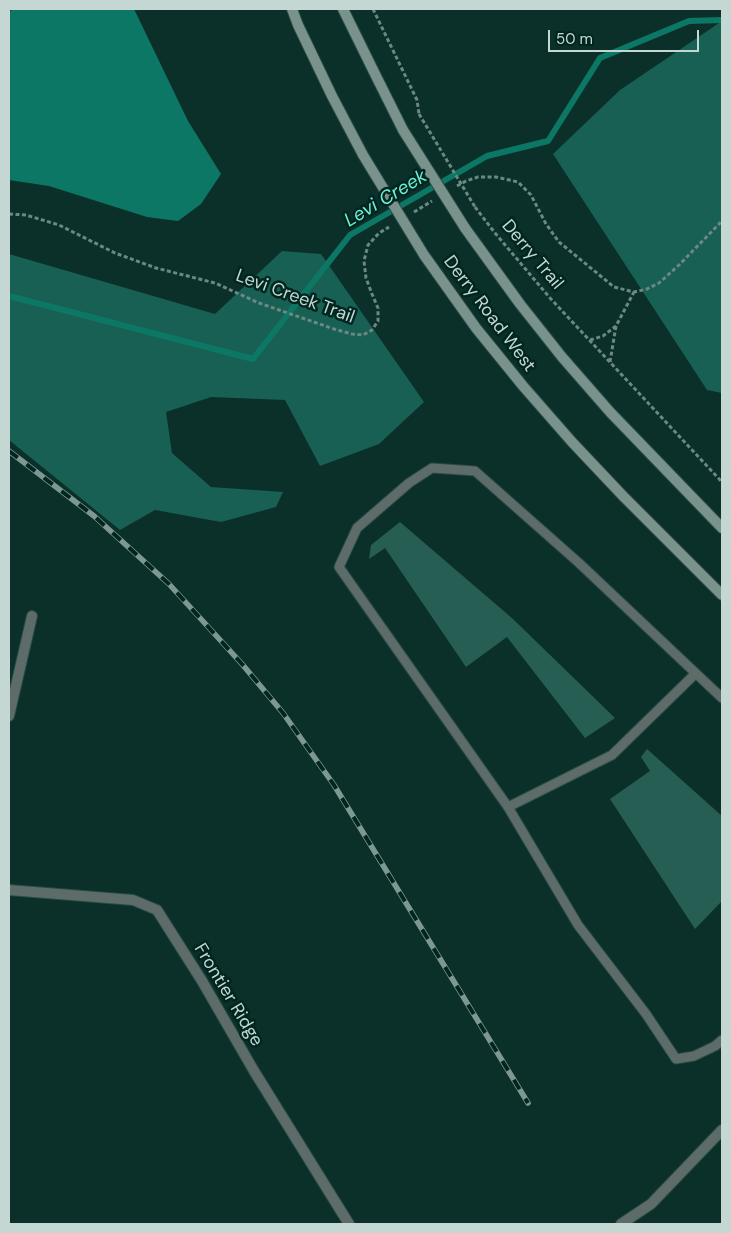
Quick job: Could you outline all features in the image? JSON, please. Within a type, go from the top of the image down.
[{"type":"main road","name":"Derry Road West","points":[[292,9],[332,96],[363,155],[424,255],[476,328],[572,442],[722,595]]},
{"type":"main road","name":"Derry Road West","points":[[343,9],[403,130],[465,228],[520,304],[562,357],[610,412],[722,528]]},
{"type":"street","points":[[9,716],[32,616]]},
{"type":"street","name":"Frontier Ridge","points":[[9,890],[133,900],[157,910],[202,980],[254,1071],[348,1224]]},
{"type":"street","points":[[620,1224],[651,1204],[722,1130]]},
{"type":"lane","points":[[722,698],[579,563],[476,471],[432,468],[409,483],[357,528],[339,567],[508,808],[578,924],[646,1014],[676,1059],[694,1056],[719,1043],[722,1054]]},
{"type":"lane","points":[[508,808],[612,755],[695,674]]},
{"type":"path","name":"Derry Trail","points":[[373,9],[416,100],[420,114],[475,207],[550,298],[722,482]]},
{"type":"path","points":[[450,190],[478,177],[496,177],[518,182],[531,195],[546,224],[559,242],[614,286],[634,292],[647,289],[659,283],[722,221]]},
{"type":"path","points":[[410,214],[434,200]]},
{"type":"path","name":"Levi Creek Trail","points":[[9,214],[26,216],[59,225],[115,253],[156,268],[215,283],[259,303],[334,329],[363,335],[372,330],[378,321],[378,308],[366,278],[364,261],[368,245],[379,233],[395,223]]},
{"type":"path","points":[[610,362],[616,326],[634,292]]},
{"type":"path","points":[[590,340],[603,336],[616,326]]},
{"type":"shaded area","points":[[13,9],[134,9],[188,121],[221,174],[201,204],[178,221],[147,217],[49,186],[9,180],[9,12]]},
{"type":"shaded area","points":[[722,21],[722,393],[707,390],[553,154],[620,90]]},
{"type":"shaded area","points":[[282,251],[321,254],[424,402],[379,444],[320,466],[285,400],[211,397],[166,412],[172,453],[211,487],[283,492],[276,507],[221,522],[155,510],[120,530],[9,440],[9,254],[215,314]]},
{"type":"shaded area","points":[[400,522],[513,619],[615,718],[585,738],[507,637],[466,667],[385,548],[369,559],[371,545]]},
{"type":"shaded area","points":[[647,749],[722,816],[722,901],[695,929],[610,799],[650,771],[641,757]]},
{"type":"waterway","name":"Levi Creek","points":[[9,296],[253,359],[350,235],[487,156],[548,141],[600,58],[689,21],[722,20]]},
{"type":"railway","points":[[9,451],[94,516],[169,584],[242,664],[283,713],[334,785],[528,1103]]}]
